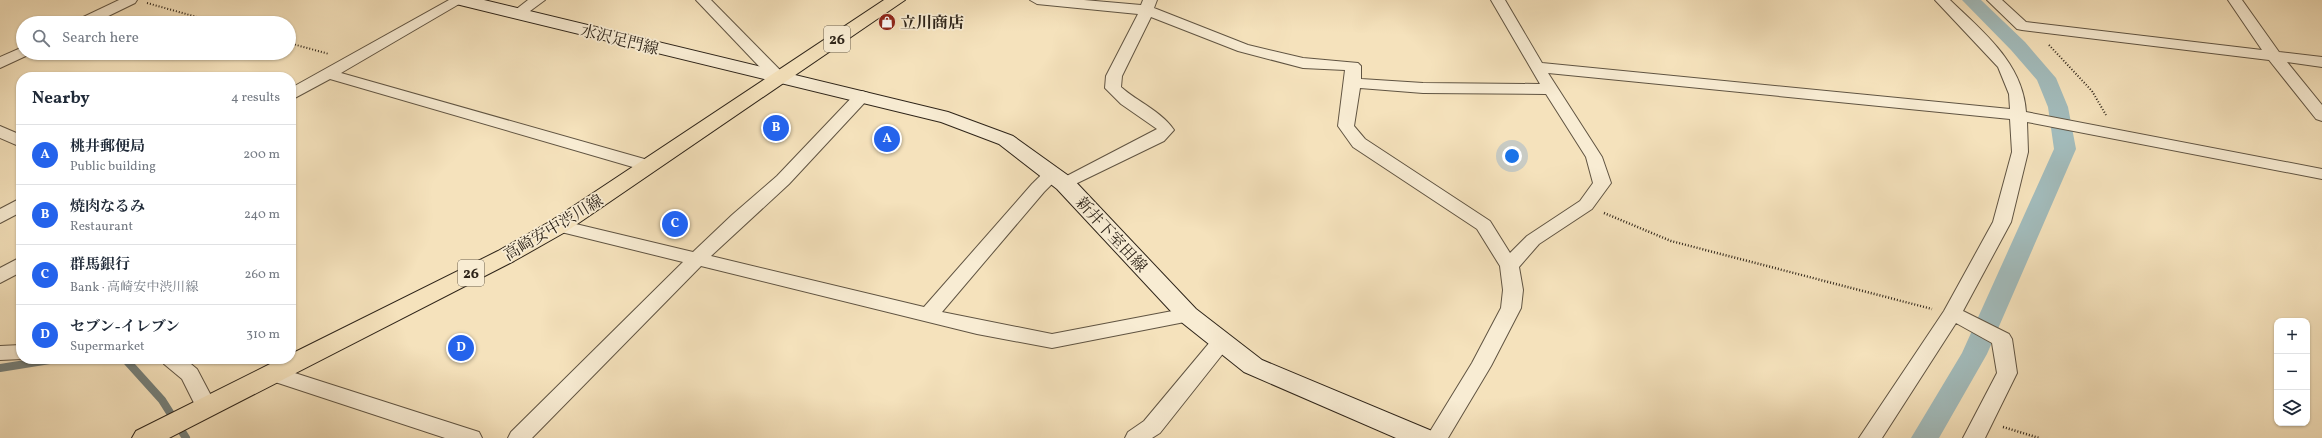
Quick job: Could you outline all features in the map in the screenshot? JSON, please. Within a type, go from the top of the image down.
[{"type":"main road","name":"水沢足門線","points":[[462,0],[778,77]]},
{"type":"main road","name":"高崎安中渋川線","points":[[296,362],[506,256],[559,226],[778,77],[896,0]]},
{"type":"main road","name":"新井下室田線","points":[[778,77],[862,96],[948,118],[1006,140],[1059,179],[1188,315],[1253,366],[1346,407],[1423,438]]},
{"type":"main road","name":"高崎安中渋川線","points":[[145,438],[293,364]]},
{"type":"street","points":[[296,92],[459,0]]},
{"type":"street","points":[[517,14],[538,0]]},
{"type":"street","points":[[703,0],[778,77]]},
{"type":"street","points":[[1037,0],[1148,5],[1243,48],[1303,63],[1353,66],[1353,83],[1346,126],[1359,143],[1484,225],[1509,266],[1512,290],[1511,308],[1481,366],[1437,438]]},
{"type":"street","points":[[1498,0],[1536,67],[1594,157],[1602,183],[1586,205],[1533,240],[1509,266]]},
{"type":"street","points":[[1870,438],[1952,314],[2002,222],[2020,152],[2017,94],[2005,66],[1979,36],[1942,0]]},
{"type":"street","points":[[1994,0],[2022,26],[2322,62]]},
{"type":"street","points":[[2235,0],[2274,56],[2322,116]]},
{"type":"street","points":[[99,16],[136,1]]},
{"type":"street","points":[[929,314],[1038,188],[1158,137],[1166,130],[1160,122],[1127,101],[1114,88],[1114,76],[1139,29],[1148,5]]},
{"type":"street","points":[[0,63],[16,55]]},
{"type":"street","points":[[1536,67],[2018,115],[2322,174]]},
{"type":"street","points":[[328,74],[649,166]]},
{"type":"street","points":[[1353,83],[1423,88],[1550,89]]},
{"type":"street","points":[[520,438],[697,259],[738,219],[783,180],[862,96]]},
{"type":"street","points":[[0,131],[16,139]]},
{"type":"street","points":[[0,217],[16,207]]},
{"type":"street","points":[[559,226],[929,314],[977,327],[1052,341],[1188,315]]},
{"type":"street","points":[[0,277],[16,267]]},
{"type":"street","points":[[1952,314],[1976,324],[2002,339],[2007,373],[1978,430]]},
{"type":"street","points":[[1136,438],[1152,427],[1222,341]]},
{"type":"street","points":[[0,353],[16,352]]},
{"type":"street","points":[[177,364],[190,374],[206,408]]},
{"type":"street","points":[[273,374],[471,438]]},
{"type":"path","points":[[136,1],[192,16]]},
{"type":"path","points":[[2032,27],[2092,90],[2117,134]]},
{"type":"path","points":[[296,45],[352,60]]},
{"type":"path","points":[[1586,205],[1671,241],[1952,314]]},
{"type":"path","points":[[1978,430],[2039,438]]},
{"type":"waterway","points":[[1925,438],[1974,354],[2065,149],[2058,107],[2046,78],[2018,46],[1971,0]]},
{"type":"waterway","points":[[0,368],[25,364]]},
{"type":"waterway","points":[[130,364],[162,400],[186,438]]},
{"type":"place","name":"立川商店","points":[[887,22]]},
{"type":"place","name":"焼肉なるみ","points":[[776,128]]},
{"type":"place","name":"桃井郵便局","points":[[887,139]]},
{"type":"place","name":"群馬銀行","points":[[675,224]]},
{"type":"place","name":"セブン-イレブン","points":[[461,348]]}]
